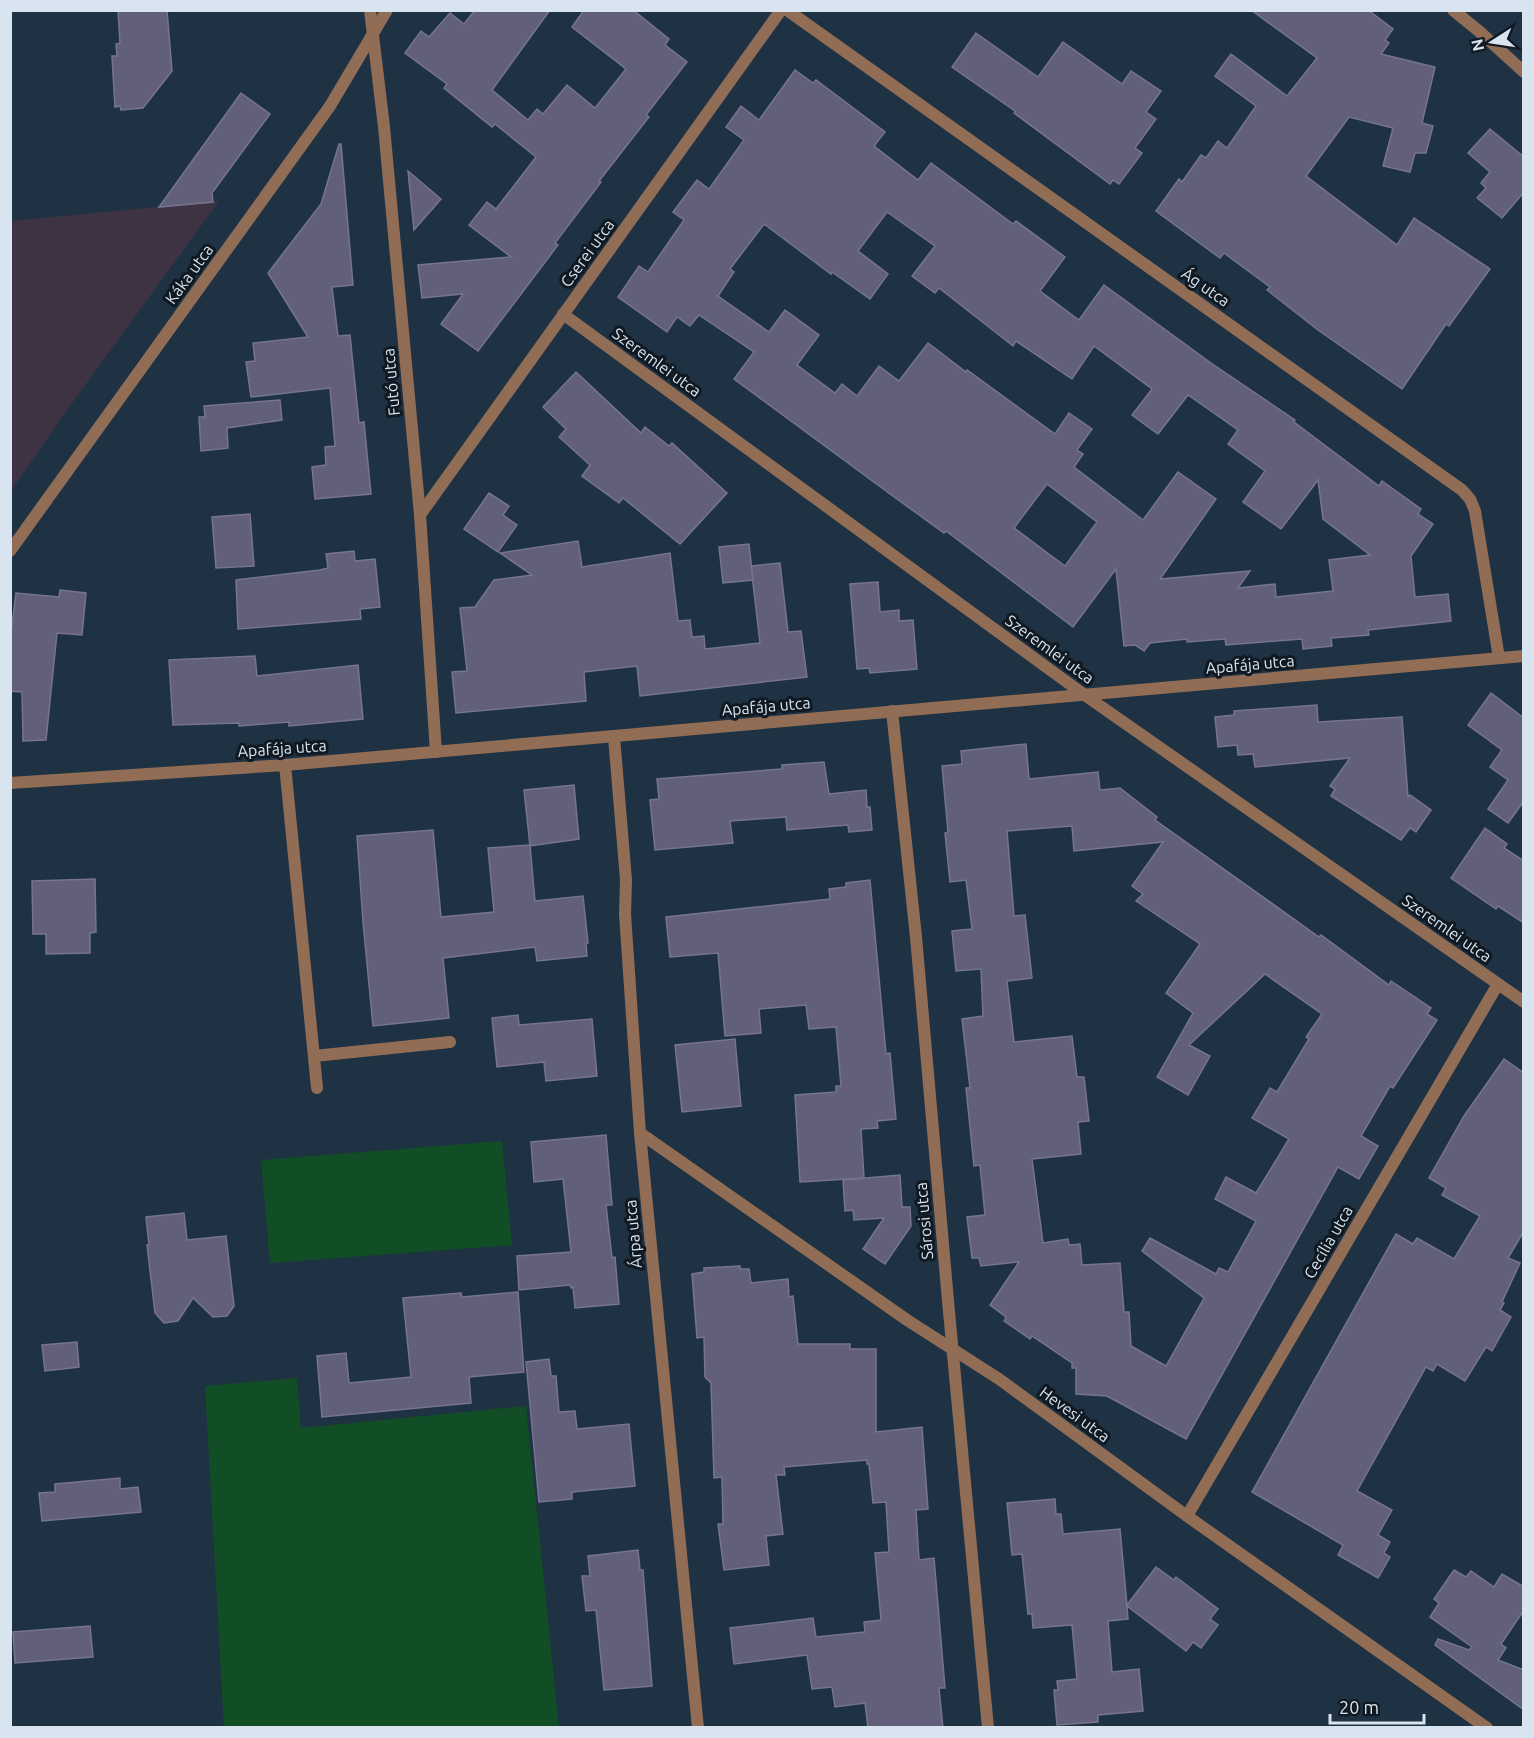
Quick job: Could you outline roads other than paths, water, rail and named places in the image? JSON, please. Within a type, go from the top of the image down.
[{"type":"street","name":"Futó utca","points":[[370,10],[384,127],[420,515],[436,752]]},
{"type":"street","name":"Káka utca","points":[[10,551],[330,106],[387,10]]},
{"type":"street","name":"Cserei utca","points":[[420,515],[781,10]]},
{"type":"street","name":"Ág utca","points":[[787,10],[1462,490],[1470,499],[1475,511],[1499,658]]},
{"type":"street","points":[[1453,10],[1524,72]]},
{"type":"street","name":"Szeremlei utca","points":[[563,314],[1086,696],[1524,1002]]},
{"type":"street","name":"Apafája utca","points":[[10,783],[285,765],[1524,656]]},
{"type":"street","name":"Sárosi utca","points":[[892,711],[916,938],[988,1728]]},
{"type":"street","name":"Árpa utca","points":[[614,737],[626,880],[625,914],[640,1133],[698,1728]]},
{"type":"street","points":[[285,765],[317,1088]]},
{"type":"street","name":"Cecília utca","points":[[1188,1516],[1498,984]]},
{"type":"street","points":[[314,1056],[450,1042]]},
{"type":"street","name":"Hevesi utca","points":[[640,1133],[953,1351],[999,1379],[1487,1728]]}]
